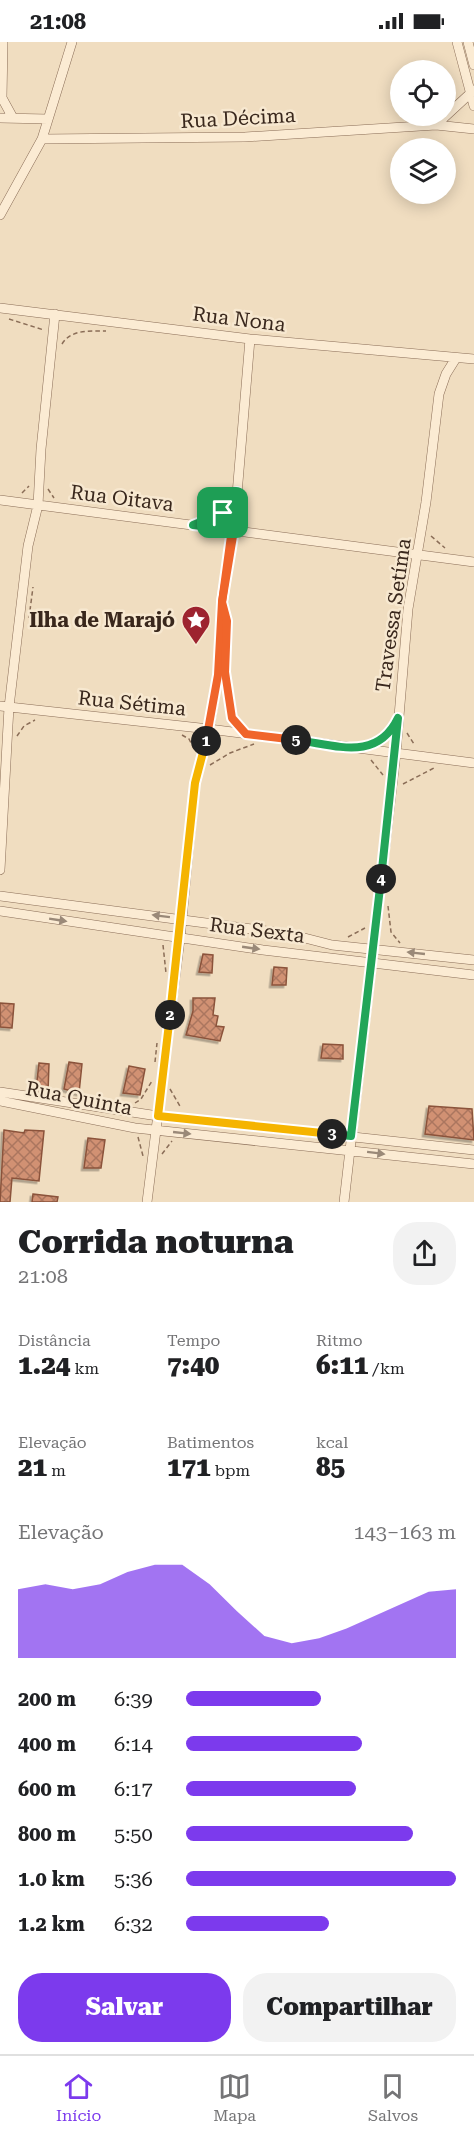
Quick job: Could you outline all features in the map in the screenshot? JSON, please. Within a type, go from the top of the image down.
[{"type":"street","points":[[3,42],[2,98],[13,118]]},
{"type":"street","points":[[0,214],[42,139],[72,42]]},
{"type":"street","points":[[457,42],[472,91],[474,106]]},
{"type":"street","points":[[468,42],[474,65]]},
{"type":"street","points":[[456,106],[472,91]]},
{"type":"street","points":[[0,118],[48,119]]},
{"type":"street","name":"Rua Décima","points":[[42,139],[234,137],[405,126]]},
{"type":"street","name":"Rua Décima","points":[[451,126],[474,129]]},
{"type":"street","name":"Rua Nona","points":[[0,308],[250,339],[474,358]]},
{"type":"street","points":[[0,870],[6,755],[4,706],[28,546],[38,505],[40,448],[56,314]]},
{"type":"street","points":[[147,1202],[180,938],[180,919],[195,783],[209,729],[218,675],[222,602],[234,530],[250,339]]},
{"type":"street","name":"Travessa Setíma","points":[[344,1202],[348,1150],[396,752],[408,609],[418,555],[439,394],[446,374],[456,358]]},
{"type":"street","name":"Rua Oitava","points":[[1,501],[474,562]]},
{"type":"street","name":"Rua Sétima","points":[[4,706],[209,729],[474,763]]},
{"type":"street","points":[[0,896],[289,934],[332,945],[474,960]]},
{"type":"street","name":"Rua Sexta","points":[[0,911],[180,938],[474,975]]},
{"type":"street","name":"Rua Quinta","points":[[0,1092],[158,1116],[474,1150]]},
{"type":"street","name":"Rua Quinta","points":[[0,1101],[155,1130],[474,1164]]},
{"type":"path","points":[[6,317],[46,332]]},
{"type":"path","points":[[62,345],[66,337],[72,334],[111,331]]},
{"type":"path","points":[[1,501],[26,491],[32,484]]},
{"type":"path","points":[[215,518],[223,513],[237,492]]},
{"type":"path","points":[[381,550],[403,543],[414,531]]},
{"type":"path","points":[[429,533],[433,541],[450,551]]},
{"type":"path","points":[[226,680],[232,718],[246,734]]},
{"type":"path","points":[[6,755],[24,726],[42,718]]},
{"type":"path","points":[[404,726],[412,742],[424,756]]},
{"type":"path","points":[[181,735],[189,739],[198,754]]},
{"type":"path","points":[[209,766],[230,753],[259,743]]},
{"type":"path","points":[[362,748],[379,768],[390,791],[450,760]]},
{"type":"path","points":[[387,902],[391,932],[406,950],[417,953]]},
{"type":"path","points":[[350,942],[345,939],[368,927],[366,936]]},
{"type":"path","points":[[152,934],[165,949],[166,980]]},
{"type":"path","points":[[121,1110],[141,1099],[153,1080]]},
{"type":"path","points":[[168,1083],[173,1097],[188,1119]]},
{"type":"building","points":[[203,954],[213,955],[212,973],[199,972]]},
{"type":"building","points":[[274,967],[287,968],[286,985],[272,985]]},
{"type":"building","points":[[193,998],[215,998],[213,1015],[218,1016],[216,1026],[224,1027],[220,1041],[186,1035],[193,1011]]},
{"type":"building","points":[[0,1003],[14,1004],[12,1028],[0,1027]]},
{"type":"building","points":[[323,1044],[343,1045],[343,1059],[321,1058]]},
{"type":"building","points":[[69,1062],[82,1064],[79,1093],[64,1089]]},
{"type":"building","points":[[39,1063],[49,1064],[48,1092],[36,1090]]},
{"type":"building","points":[[129,1066],[145,1069],[140,1095],[123,1093]]},
{"type":"building","points":[[429,1106],[472,1109],[474,1140],[425,1134]]},
{"type":"building","points":[[4,1130],[24,1133],[25,1130],[44,1131],[39,1181],[12,1178],[10,1202],[0,1202]]},
{"type":"building","points":[[88,1138],[105,1140],[101,1168],[84,1168]]},
{"type":"building","points":[[33,1194],[58,1197],[57,1202],[32,1202]]},
{"type":"place","name":"Ilha de Marajó","points":[[196,646]]},
{"type":"route","points":[[223,513],[193,525],[234,530],[222,602],[227,621],[225,672],[232,718],[246,734],[362,748],[383,741],[390,734],[398,718],[396,752],[351,1136],[158,1116],[180,938],[180,919],[195,783],[209,729],[218,675],[222,602],[234,530],[237,492],[223,513]]}]
